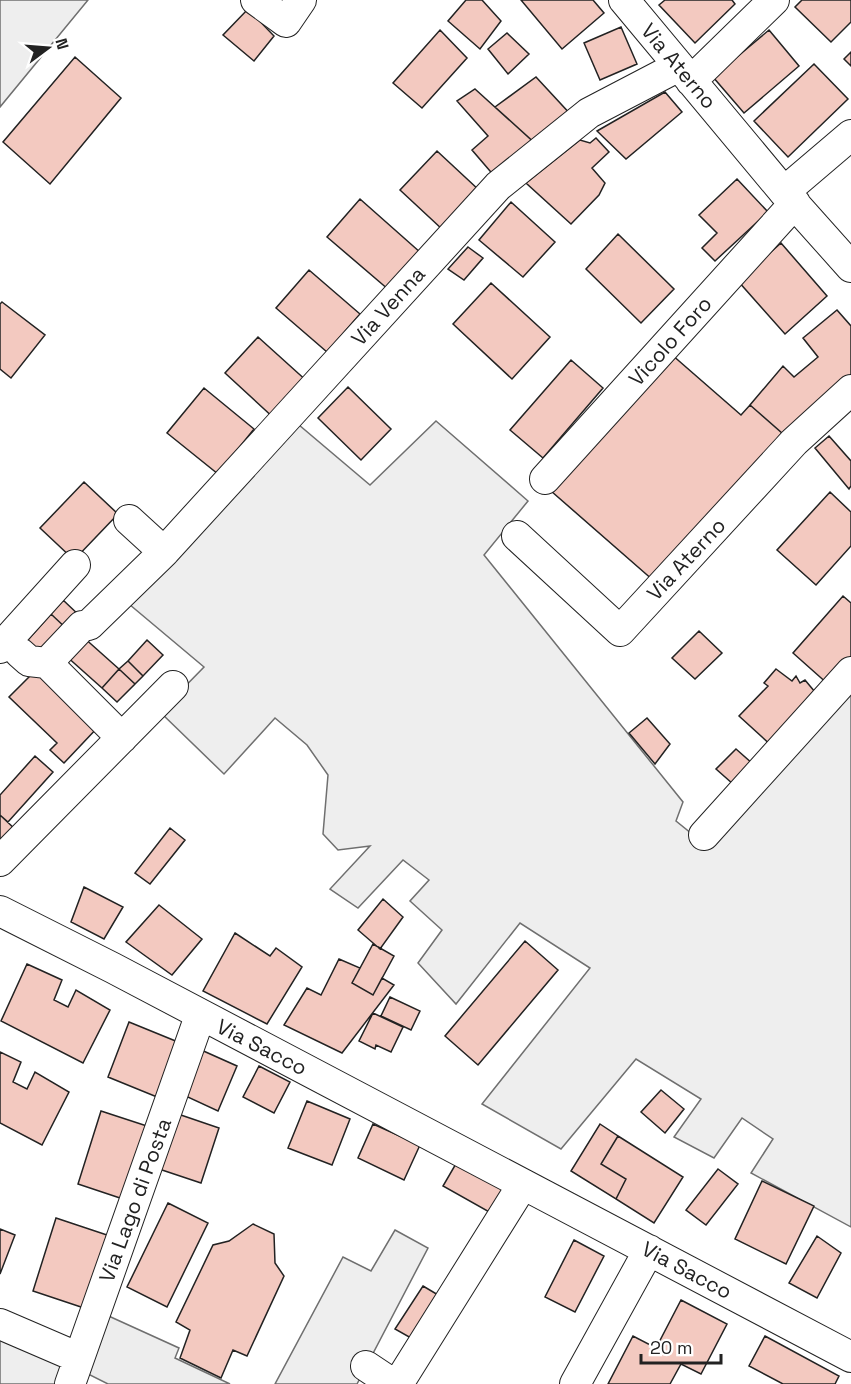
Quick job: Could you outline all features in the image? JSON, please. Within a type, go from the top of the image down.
[{"type":"street","points":[[246,3],[286,22],[301,0]]},
{"type":"street","name":"Via Venna","points":[[22,654],[82,626],[89,625],[164,552],[498,186],[589,113],[685,74],[774,0]]},
{"type":"street","name":"Via Aterno","points":[[627,1],[685,74],[851,267]]},
{"type":"street","name":"Vicolo Foro","points":[[545,479],[790,197],[851,135]]},
{"type":"street","name":"Via Aterno","points":[[517,536],[620,631],[794,442],[851,390]]},
{"type":"street","points":[[129,520],[164,552]]},
{"type":"street","points":[[75,566],[22,654],[122,738]]},
{"type":"street","points":[[704,835],[851,672]]},
{"type":"street","points":[[0,861],[173,686]]},
{"type":"street","name":"Via Sacco","points":[[0,911],[113,968],[200,1016],[851,1357]]},
{"type":"street","name":"Via Lago di Posta","points":[[74,1371],[200,1016]]},
{"type":"street","points":[[398,1384],[523,1184]]},
{"type":"street","points":[[575,1384],[650,1250]]},
{"type":"street","points":[[0,1324],[74,1371]]},
{"type":"street","points":[[366,1366],[393,1384]]},
{"type":"shaded area","points":[[0,0],[88,0],[0,107]]},
{"type":"shaded area","points":[[436,421],[528,501],[484,555],[683,802],[676,821],[707,846],[851,684],[851,1227],[751,1173],[773,1139],[742,1118],[714,1158],[674,1137],[701,1099],[636,1059],[561,1149],[482,1104],[590,968],[520,923],[456,1004],[418,963],[442,930],[410,901],[429,880],[403,860],[358,908],[330,889],[370,846],[338,850],[323,834],[328,775],[307,745],[275,718],[224,774],[160,712],[204,667],[123,599],[299,425],[370,485]]},
{"type":"shaded area","points":[[395,1230],[428,1248],[357,1384],[275,1384],[343,1257],[371,1271]]},
{"type":"shaded area","points":[[102,1313],[179,1348],[175,1358],[230,1384],[108,1384],[80,1370]]},
{"type":"shaded area","points":[[0,1339],[66,1366],[60,1384],[0,1384]]},
{"type":"building","points":[[466,0],[482,0],[501,21],[480,49],[448,21]]},
{"type":"building","points":[[521,0],[593,0],[604,13],[562,49]]},
{"type":"building","points":[[665,0],[732,0],[735,4],[695,43],[659,5]]},
{"type":"building","points":[[802,0],[851,0],[851,22],[831,42],[795,7]]},
{"type":"building","points":[[248,9],[274,36],[254,61],[223,35]]},
{"type":"building","points":[[621,27],[637,64],[600,80],[584,43]]},
{"type":"building","points":[[440,30],[467,58],[422,108],[393,83]]},
{"type":"building","points":[[769,30],[799,66],[744,113],[713,77]]},
{"type":"building","points":[[507,33],[529,54],[508,74],[488,49]]},
{"type":"building","points":[[851,52],[851,66],[844,59]]},
{"type":"building","points":[[75,57],[121,98],[50,184],[3,142]]},
{"type":"building","points":[[814,64],[848,99],[788,157],[754,121]]},
{"type":"building","points":[[536,77],[573,117],[538,146],[495,107]]},
{"type":"building","points":[[475,89],[538,146],[496,178],[472,150],[488,136],[457,101]]},
{"type":"building","points":[[665,92],[682,112],[626,159],[597,131]]},
{"type":"building","points":[[596,138],[609,152],[592,168],[605,183],[599,195],[571,224],[526,183],[580,140],[590,143]]},
{"type":"building","points":[[437,151],[480,191],[443,230],[400,190]]},
{"type":"building","points":[[737,179],[768,212],[715,261],[702,248],[717,233],[699,215]]},
{"type":"building","points":[[360,199],[421,253],[389,290],[327,237]]},
{"type":"building","points":[[511,202],[555,242],[523,277],[479,240]]},
{"type":"building","points":[[618,234],[674,289],[641,323],[586,269]]},
{"type":"building","points":[[781,243],[827,296],[785,334],[738,281]]},
{"type":"building","points":[[468,247],[483,258],[464,280],[448,269]]},
{"type":"building","points":[[309,270],[360,314],[327,352],[276,308]]},
{"type":"building","points":[[491,283],[550,337],[512,379],[453,324]]},
{"type":"building","points":[[2,302],[45,335],[11,378],[0,369],[0,304]]},
{"type":"building","points":[[837,310],[851,326],[851,379],[782,433],[750,405],[783,366],[794,377],[818,357],[803,338]]},
{"type":"building","points":[[258,337],[309,383],[276,420],[225,373]]},
{"type":"building","points":[[671,354],[741,415],[750,405],[782,433],[654,581],[551,491]]},
{"type":"building","points":[[571,360],[603,388],[543,458],[510,430]]},
{"type":"building","points":[[348,387],[391,429],[361,460],[318,418]]},
{"type":"building","points":[[204,388],[254,429],[218,474],[167,433]]},
{"type":"building","points":[[829,436],[851,461],[849,489],[815,448]]},
{"type":"building","points":[[84,482],[118,514],[74,560],[40,528]]},
{"type":"building","points":[[830,492],[851,512],[851,546],[816,585],[777,550]]},
{"type":"building","points":[[843,596],[851,603],[851,661],[829,685],[793,653]]},
{"type":"building","points":[[63,600],[81,617],[69,631],[51,614]]},
{"type":"building","points":[[51,614],[69,631],[44,658],[26,642]]},
{"type":"building","points":[[699,631],[722,653],[695,679],[672,658]]},
{"type":"building","points":[[82,636],[119,669],[102,688],[65,655]]},
{"type":"building","points":[[147,640],[163,655],[143,676],[128,661]]},
{"type":"building","points":[[128,661],[143,676],[135,684],[119,669]]},
{"type":"building","points":[[39,667],[99,726],[64,763],[50,750],[57,743],[9,697]]},
{"type":"building","points":[[119,669],[135,684],[117,702],[102,688]]},
{"type":"building","points":[[776,669],[792,681],[796,676],[800,683],[805,680],[820,698],[774,748],[739,716],[768,686],[764,683]]},
{"type":"building","points":[[647,718],[670,744],[655,764],[629,733]]},
{"type":"building","points":[[736,749],[753,764],[733,784],[716,769]]},
{"type":"building","points":[[35,756],[53,772],[8,822],[0,815],[0,795]]},
{"type":"building","points":[[0,815],[17,831],[0,848]]},
{"type":"building","points":[[170,828],[185,840],[150,884],[135,873]]},
{"type":"building","points":[[84,887],[123,907],[104,939],[71,922]]},
{"type":"building","points":[[383,899],[403,917],[380,949],[358,930]]},
{"type":"building","points":[[159,905],[202,939],[172,975],[126,942]]},
{"type":"building","points":[[235,933],[270,956],[276,948],[302,967],[267,1024],[203,991]]},
{"type":"building","points":[[525,941],[558,970],[478,1065],[445,1036]]},
{"type":"building","points":[[373,944],[394,956],[373,995],[352,983]]},
{"type":"building","points":[[339,959],[360,968],[352,983],[373,995],[382,978],[394,985],[342,1053],[284,1025],[307,988],[321,995]]},
{"type":"building","points":[[27,964],[62,980],[54,1000],[68,1007],[76,990],[110,1010],[83,1063],[1,1021]]},
{"type":"building","points":[[390,997],[420,1011],[411,1030],[381,1016]]},
{"type":"building","points":[[373,1013],[403,1027],[391,1052],[376,1045],[375,1049],[359,1041]]},
{"type":"building","points":[[129,1022],[178,1042],[157,1097],[108,1077]]},
{"type":"building","points":[[199,1049],[237,1066],[218,1111],[179,1093]]},
{"type":"building","points":[[0,1052],[21,1062],[13,1082],[27,1089],[35,1072],[69,1092],[42,1145],[0,1123]]},
{"type":"building","points":[[259,1066],[290,1082],[274,1113],[243,1097]]},
{"type":"building","points":[[661,1090],[684,1109],[665,1133],[641,1112]]},
{"type":"building","points":[[307,1101],[350,1119],[332,1165],[288,1148]]},
{"type":"building","points":[[101,1111],[153,1128],[129,1201],[78,1184]]},
{"type":"building","points":[[175,1113],[219,1128],[201,1183],[156,1168]]},
{"type":"building","points":[[373,1124],[420,1145],[404,1180],[358,1158]]},
{"type":"building","points":[[600,1124],[618,1136],[601,1164],[626,1179],[616,1199],[571,1171]]},
{"type":"building","points":[[618,1136],[683,1177],[654,1223],[616,1199],[626,1179],[601,1164]]},
{"type":"building","points":[[461,1155],[508,1182],[491,1213],[443,1186]]},
{"type":"building","points":[[718,1169],[738,1184],[706,1225],[686,1210]]},
{"type":"building","points":[[762,1181],[814,1206],[786,1264],[735,1239]]},
{"type":"building","points":[[168,1203],[208,1223],[167,1307],[127,1287]]},
{"type":"building","points":[[56,1218],[107,1235],[84,1308],[33,1291]]},
{"type":"building","points":[[253,1224],[274,1234],[275,1263],[284,1276],[247,1356],[233,1350],[221,1378],[180,1358],[190,1330],[176,1322],[213,1245],[229,1241]]},
{"type":"building","points":[[0,1229],[15,1235],[0,1274]]},
{"type":"building","points":[[817,1236],[841,1253],[817,1298],[789,1283]]},
{"type":"building","points":[[574,1240],[604,1256],[575,1312],[545,1297]]},
{"type":"building","points":[[423,1286],[445,1299],[418,1342],[395,1329]]},
{"type":"building","points":[[681,1300],[727,1324],[701,1374],[681,1364],[670,1384],[608,1384],[633,1336],[656,1348]]},
{"type":"building","points":[[765,1336],[839,1376],[835,1384],[783,1384],[749,1366]]}]
